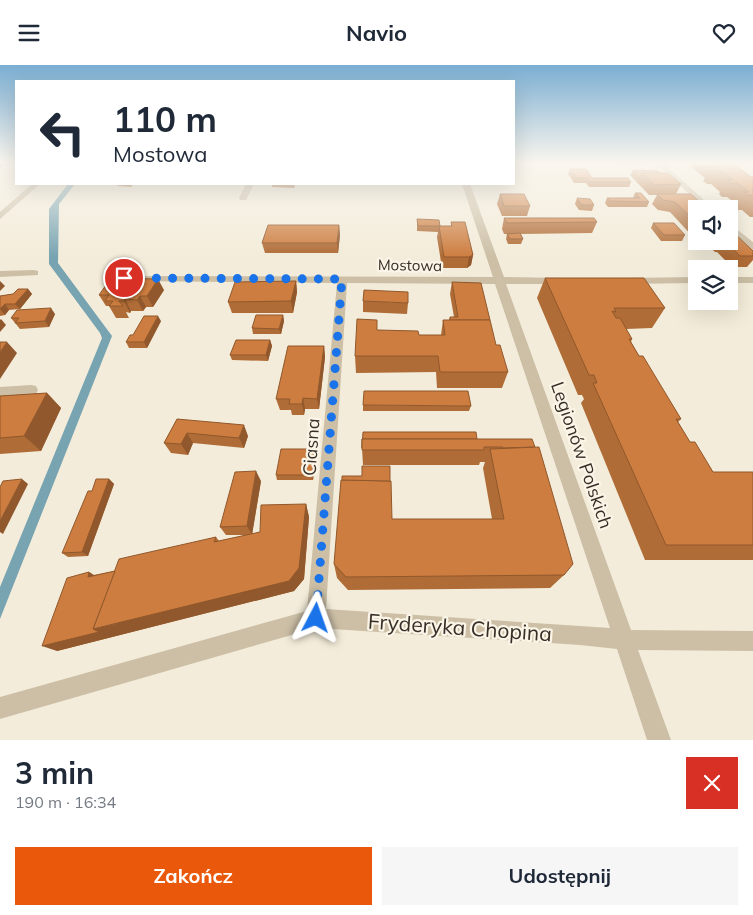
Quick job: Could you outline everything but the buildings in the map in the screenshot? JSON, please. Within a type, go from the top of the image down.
[{"type":"street","points":[[0,216],[24,194]]},
{"type":"street","name":"Legionów Polskich","points":[[470,194],[659,740]]},
{"type":"street","points":[[738,234],[753,247]]},
{"type":"street","points":[[0,274],[34,273]]},
{"type":"street","name":"Mostowa","points":[[124,278],[572,281]]},
{"type":"street","name":"Ciasna","points":[[316,618],[342,279]]},
{"type":"street","points":[[620,281],[688,280]]},
{"type":"street","points":[[738,280],[753,280]]},
{"type":"street","points":[[0,392],[31,390]]},
{"type":"street","name":"Fryderyka Chopina","points":[[0,708],[316,618],[580,635],[624,640],[753,641]]},
{"type":"water","points":[[60,194],[67,194],[59,204],[58,263],[112,336],[0,619],[0,587],[102,338],[49,264],[49,209]]},
{"type":"route","points":[[124,278],[342,279],[316,618]]}]
